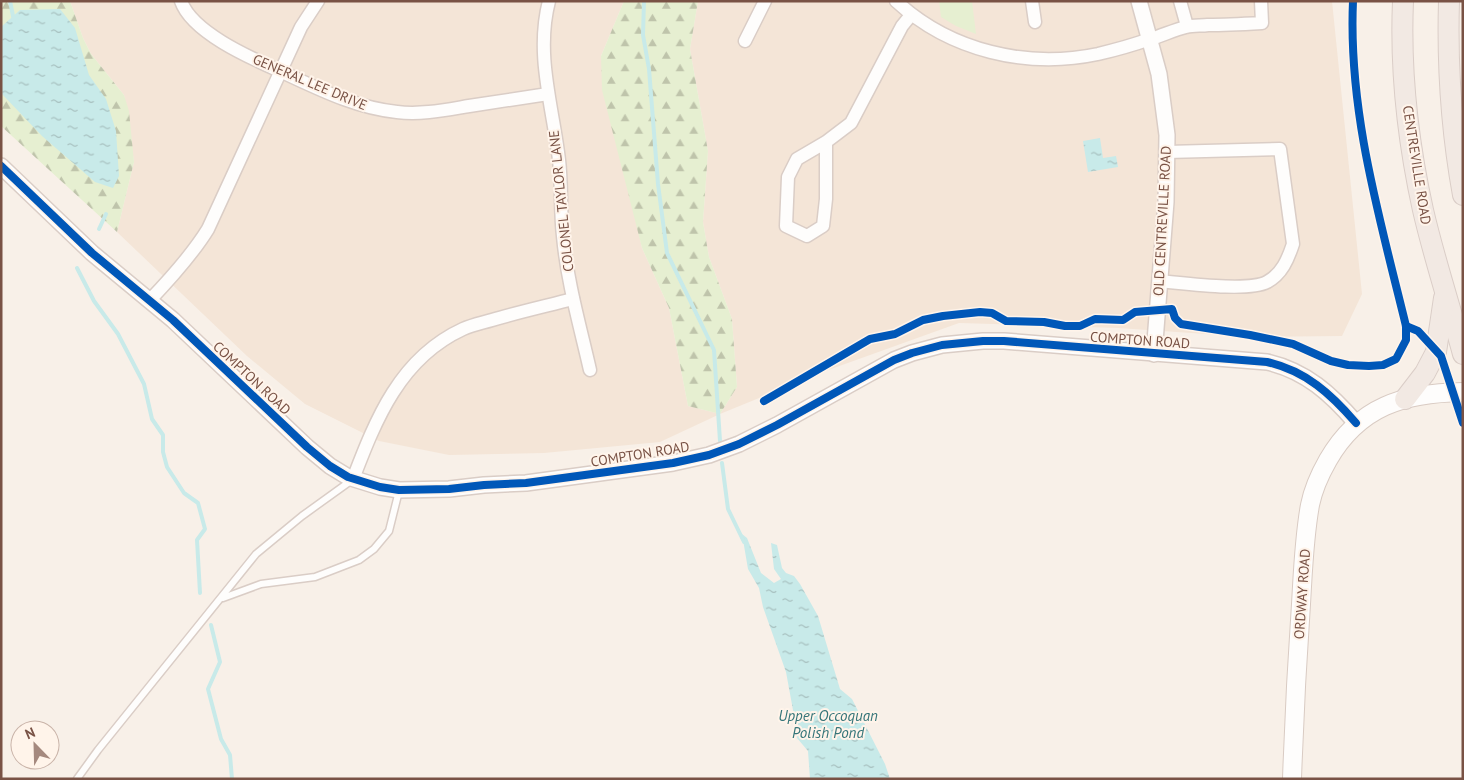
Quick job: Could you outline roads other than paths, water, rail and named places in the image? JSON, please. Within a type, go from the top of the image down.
[{"type":"highway","name":"CENTREVILLE ROAD","points":[[1403,1],[1404,60],[1411,144],[1423,211],[1463,354]]},
{"type":"highway","points":[[1448,1],[1449,85],[1452,127],[1463,195]]},
{"type":"highway","points":[[1405,398],[1426,373],[1436,352],[1445,289]]},
{"type":"main road","points":[[1356,423],[1378,409],[1405,398],[1425,394],[1463,392]]},
{"type":"main road","name":"ORDWAY ROAD","points":[[1292,779],[1296,676],[1310,504],[1324,468],[1336,446],[1356,423]]},
{"type":"street","name":"GENERAL LEE DRIVE","points":[[181,1],[188,14],[216,38],[255,60],[358,104],[397,112],[434,112],[548,94]]},
{"type":"street","points":[[150,300],[200,243],[208,229],[301,27],[318,1]]},
{"type":"street","name":"COLONEL TAYLOR LANE","points":[[550,1],[544,26],[543,44],[548,94],[559,160],[562,235],[590,370]]},
{"type":"street","points":[[745,41],[765,1]]},
{"type":"street","points":[[896,1],[911,15],[958,42],[989,52],[1020,58],[1050,60],[1078,57],[1116,49],[1187,26],[1262,23],[1261,1]]},
{"type":"street","points":[[1032,1],[1035,22]]},
{"type":"street","name":"OLD CENTREVILLE ROAD","points":[[1139,1],[1150,39],[1162,96],[1166,127],[1166,202],[1154,354]]},
{"type":"street","points":[[1180,1],[1187,26]]},
{"type":"street","points":[[826,142],[826,199],[823,226],[807,236],[786,226],[788,177],[797,159],[826,142],[851,123],[902,26],[911,15]]},
{"type":"street","points":[[1159,281],[1248,287],[1266,282],[1279,272],[1289,259],[1293,244],[1280,149],[1167,152]]},
{"type":"street","name":"COMPTON ROAD","points":[[1,166],[92,252],[173,320],[307,447],[330,466],[353,479],[380,487],[399,490],[449,489],[526,483],[673,463],[709,455],[739,444],[778,425],[894,360],[942,345],[983,341],[1252,360],[1283,367],[1303,375],[1338,402],[1356,423]]},
{"type":"street","points":[[353,479],[369,437],[387,400],[405,373],[429,350],[463,329],[574,299]]},
{"type":"lane","points":[[77,779],[98,750],[256,554],[302,516],[353,479]]},
{"type":"lane","points":[[222,598],[261,584],[315,577],[359,560],[374,549],[389,531],[399,490]]},
{"type":"water","points":[[60,9],[75,28],[89,75],[106,99],[116,131],[119,176],[113,188],[95,182],[42,136],[1,93],[1,27],[20,10]]},
{"type":"water","points":[[1100,138],[1103,158],[1116,156],[1118,167],[1088,172],[1083,141]]},
{"type":"water","name":"Upper Occoquan Polish Pond","points":[[742,534],[747,538],[761,573],[774,583],[781,579],[774,569],[771,543],[777,545],[782,568],[786,573],[794,576],[800,584],[818,616],[840,689],[852,699],[885,764],[890,779],[810,779],[808,751],[797,738],[786,672],[763,607],[759,588],[748,569]]},
{"type":"waterway","points":[[10,1],[14,21]]},
{"type":"waterway","points":[[644,1],[643,35],[649,69],[658,184],[667,253],[714,350],[720,441]]},
{"type":"waterway","points":[[99,229],[106,214]]},
{"type":"waterway","points":[[77,268],[94,301],[118,334],[144,384],[152,419],[163,435],[163,452],[167,467],[184,493],[198,503],[205,529],[197,540],[200,593]]},
{"type":"waterway","points":[[722,463],[728,509],[744,542]]},
{"type":"waterway","points":[[211,625],[220,662],[208,689],[221,739],[230,755],[232,779]]}]
